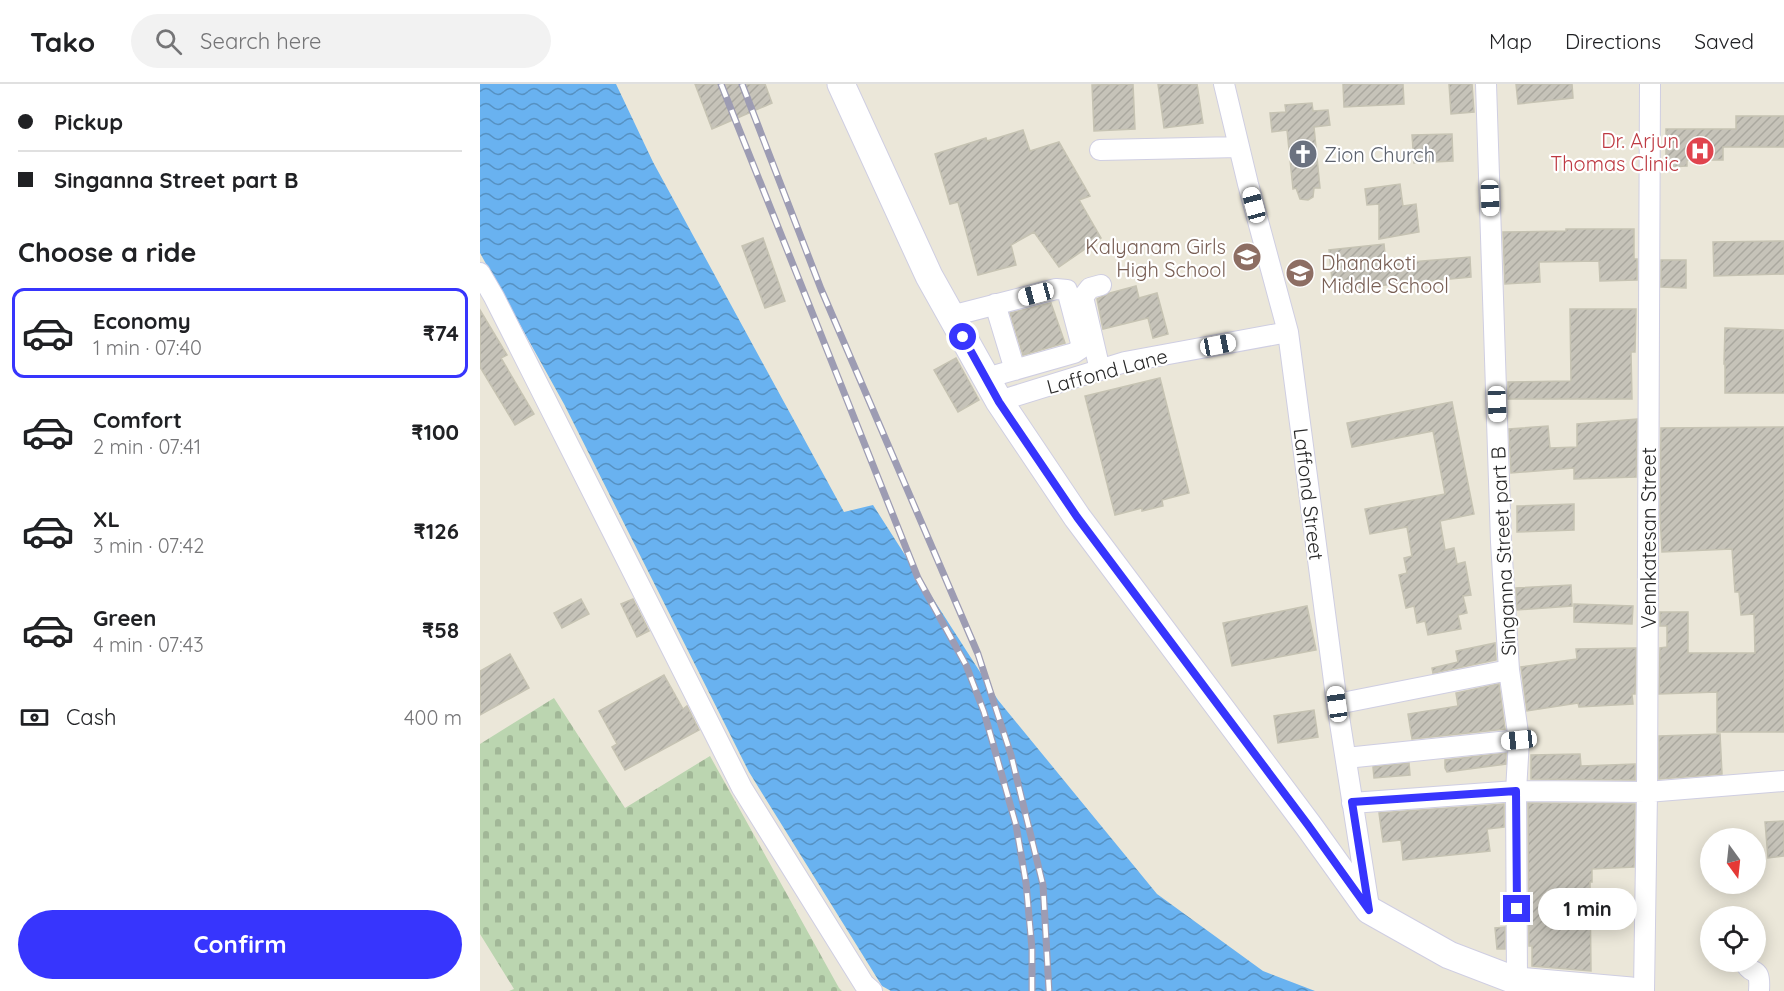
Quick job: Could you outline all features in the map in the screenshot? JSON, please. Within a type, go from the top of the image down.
[{"type":"street","points":[[841,84],[929,276],[999,402],[1077,517],[1369,910],[1449,955],[1517,981],[1631,991]]},
{"type":"street","name":"Laffond Street","points":[[1224,84],[1288,332],[1337,704],[1369,910]]},
{"type":"street","name":"Singanna Street part B","points":[[1486,84],[1501,542],[1509,670],[1519,740],[1516,791],[1517,981]]},
{"type":"street","name":"Vennkatesan Street","points":[[1644,991],[1650,84]]},
{"type":"street","points":[[1100,150],[1239,147]]},
{"type":"street","points":[[480,273],[742,788],[864,984],[872,991]]},
{"type":"street","points":[[1100,370],[1083,297],[1090,288],[1101,285]]},
{"type":"street","points":[[951,316],[1056,289],[1067,290],[1081,343],[1080,349],[1074,353],[986,378]]},
{"type":"street","points":[[995,304],[1016,370]]},
{"type":"street","name":"Laffond Lane","points":[[999,402],[1125,362],[1288,332]]},
{"type":"street","points":[[1337,704],[1509,670]]},
{"type":"street","points":[[1346,758],[1519,740]]},
{"type":"street","points":[[1352,802],[1516,791],[1647,792],[1784,781]]},
{"type":"street","points":[[1756,972],[1760,980],[1759,991]]},
{"type":"green space","points":[[554,698],[625,808],[710,756],[842,991],[509,991],[514,989],[480,934],[480,744]]},
{"type":"water","points":[[480,84],[616,84],[653,162],[844,512],[873,505],[998,700],[1157,894],[1263,971],[1315,991],[891,991],[882,986],[749,772],[564,404],[480,253]]},
{"type":"building","points":[[695,84],[765,84],[772,103],[712,129]]},
{"type":"building","points":[[1133,84],[1135,129],[1094,131],[1092,85]]},
{"type":"building","points":[[1158,84],[1197,84],[1203,123],[1164,128]]},
{"type":"building","points":[[1343,84],[1403,84],[1404,104],[1344,107]]},
{"type":"building","points":[[1449,84],[1472,84],[1474,112],[1451,114]]},
{"type":"building","points":[[1516,84],[1572,84],[1573,98],[1518,104]]},
{"type":"building","name":"Zion Church","points":[[1312,103],[1313,111],[1328,110],[1330,125],[1314,127],[1320,188],[1314,188],[1313,197],[1308,200],[1300,199],[1296,188],[1293,189],[1287,130],[1272,132],[1270,113],[1286,112],[1285,105]]},
{"type":"building","points":[[1736,116],[1784,116],[1784,147],[1723,147],[1723,160],[1687,160],[1687,166],[1666,167],[1666,129],[1736,129]]},
{"type":"building","points":[[1023,130],[1030,151],[1059,142],[1090,196],[1079,200],[1101,238],[1059,267],[1034,232],[1011,245],[1016,265],[978,275],[958,202],[950,204],[935,154],[986,138],[987,141]]},
{"type":"building","points":[[1452,134],[1453,161],[1414,163],[1412,135]]},
{"type":"building","points":[[1400,184],[1403,206],[1416,204],[1419,232],[1379,239],[1379,204],[1367,205],[1365,189]]},
{"type":"building","points":[[1566,229],[1634,229],[1637,280],[1600,281],[1599,261],[1539,262],[1540,282],[1505,284],[1503,232],[1566,231]]},
{"type":"building","points":[[763,238],[785,301],[765,308],[742,246]]},
{"type":"building","points":[[1784,241],[1784,274],[1714,276],[1713,242]]},
{"type":"building","points":[[1384,244],[1386,264],[1470,257],[1471,277],[1333,290],[1329,250]]},
{"type":"building","points":[[1661,260],[1686,260],[1686,288],[1661,287]]},
{"type":"building","points":[[1136,286],[1139,298],[1157,293],[1168,334],[1153,338],[1148,318],[1103,329],[1097,299]]},
{"type":"building","points":[[1051,303],[1065,343],[1023,355],[1010,313]]},
{"type":"building","points":[[1570,309],[1636,309],[1635,352],[1631,352],[1632,399],[1508,399],[1508,382],[1571,381]]},
{"type":"building","points":[[480,310],[507,355],[501,358],[534,414],[515,425],[480,367]]},
{"type":"building","points":[[1725,328],[1784,330],[1784,393],[1725,393]]},
{"type":"building","points":[[956,358],[979,400],[958,412],[934,370]]},
{"type":"building","points":[[1160,378],[1189,493],[1162,500],[1163,506],[1142,511],[1142,508],[1115,515],[1085,396]]},
{"type":"building","points":[[1452,402],[1474,514],[1440,521],[1445,550],[1454,548],[1457,564],[1465,562],[1471,595],[1463,596],[1467,613],[1458,615],[1461,629],[1428,635],[1425,621],[1417,623],[1414,606],[1406,608],[1399,575],[1407,573],[1404,558],[1412,556],[1407,527],[1370,534],[1365,509],[1445,494],[1433,431],[1352,447],[1347,423]]},
{"type":"building","points":[[1637,419],[1636,477],[1574,479],[1574,468],[1511,473],[1509,429],[1548,426],[1550,448],[1577,447],[1577,424]]},
{"type":"building","points":[[1784,427],[1784,732],[1717,732],[1717,692],[1659,694],[1660,648],[1667,647],[1667,626],[1660,626],[1660,612],[1688,612],[1688,653],[1755,653],[1754,614],[1741,615],[1739,592],[1735,592],[1732,549],[1662,552],[1661,428]]},
{"type":"building","points":[[1574,504],[1574,530],[1517,532],[1517,506]]},
{"type":"building","points":[[1571,585],[1572,606],[1517,610],[1516,588]]},
{"type":"building","points":[[581,599],[589,614],[562,628],[554,613]]},
{"type":"building","points":[[633,599],[649,631],[637,637],[621,604]]},
{"type":"building","points":[[1574,604],[1633,606],[1632,624],[1574,622]]},
{"type":"building","points":[[1307,606],[1316,650],[1232,666],[1223,623]]},
{"type":"building","points":[[1495,643],[1496,660],[1433,673],[1432,668],[1458,662],[1456,651]]},
{"type":"building","points":[[1636,648],[1633,704],[1579,707],[1578,703],[1527,711],[1521,667],[1577,659],[1576,649]]},
{"type":"building","points":[[510,654],[529,688],[480,715],[480,671]]},
{"type":"building","points":[[664,675],[683,709],[687,706],[699,730],[625,770],[612,747],[617,744],[599,711]]},
{"type":"building","points":[[1499,684],[1505,729],[1412,739],[1408,714],[1458,706],[1456,693]]},
{"type":"building","points":[[1314,710],[1318,737],[1278,743],[1274,716]]},
{"type":"building","points":[[1720,734],[1722,774],[1659,779],[1659,736]]},
{"type":"building","points":[[1506,753],[1506,764],[1447,772],[1445,768],[1445,760]]},
{"type":"building","points":[[1580,754],[1581,766],[1635,764],[1635,780],[1531,779],[1531,755]]},
{"type":"building","points":[[1409,763],[1410,775],[1374,778],[1373,767]]},
{"type":"building","points":[[1528,803],[1635,804],[1634,867],[1592,869],[1592,882],[1590,882],[1591,971],[1532,966],[1532,946],[1529,946]]},
{"type":"building","points":[[1504,804],[1504,827],[1487,829],[1490,851],[1403,860],[1401,840],[1383,842],[1379,813]]},
{"type":"building","points":[[1784,821],[1784,856],[1768,858],[1765,822]]},
{"type":"building","points":[[1505,927],[1505,949],[1497,949],[1495,928]]},
{"type":"railway","points":[[721,84],[918,578],[966,665],[984,712],[1016,825],[1026,883],[1032,949],[1032,991]]},
{"type":"railway","points":[[742,84],[821,289],[978,654],[1011,755],[1043,885],[1049,991]]},
{"type":"place","name":"Dr. Arjun Thomas Clinic","points":[[1700,151]]},
{"type":"place","name":"Zion Church","points":[[1303,154]]},
{"type":"place","name":"Kalyanam Girls High School","points":[[1247,257]]},
{"type":"place","name":"Dhanakoti Middle School","points":[[1300,273]]},
{"type":"route","points":[[963,337],[999,402],[1077,517],[1369,910],[1352,802],[1516,791],[1517,909]]}]
